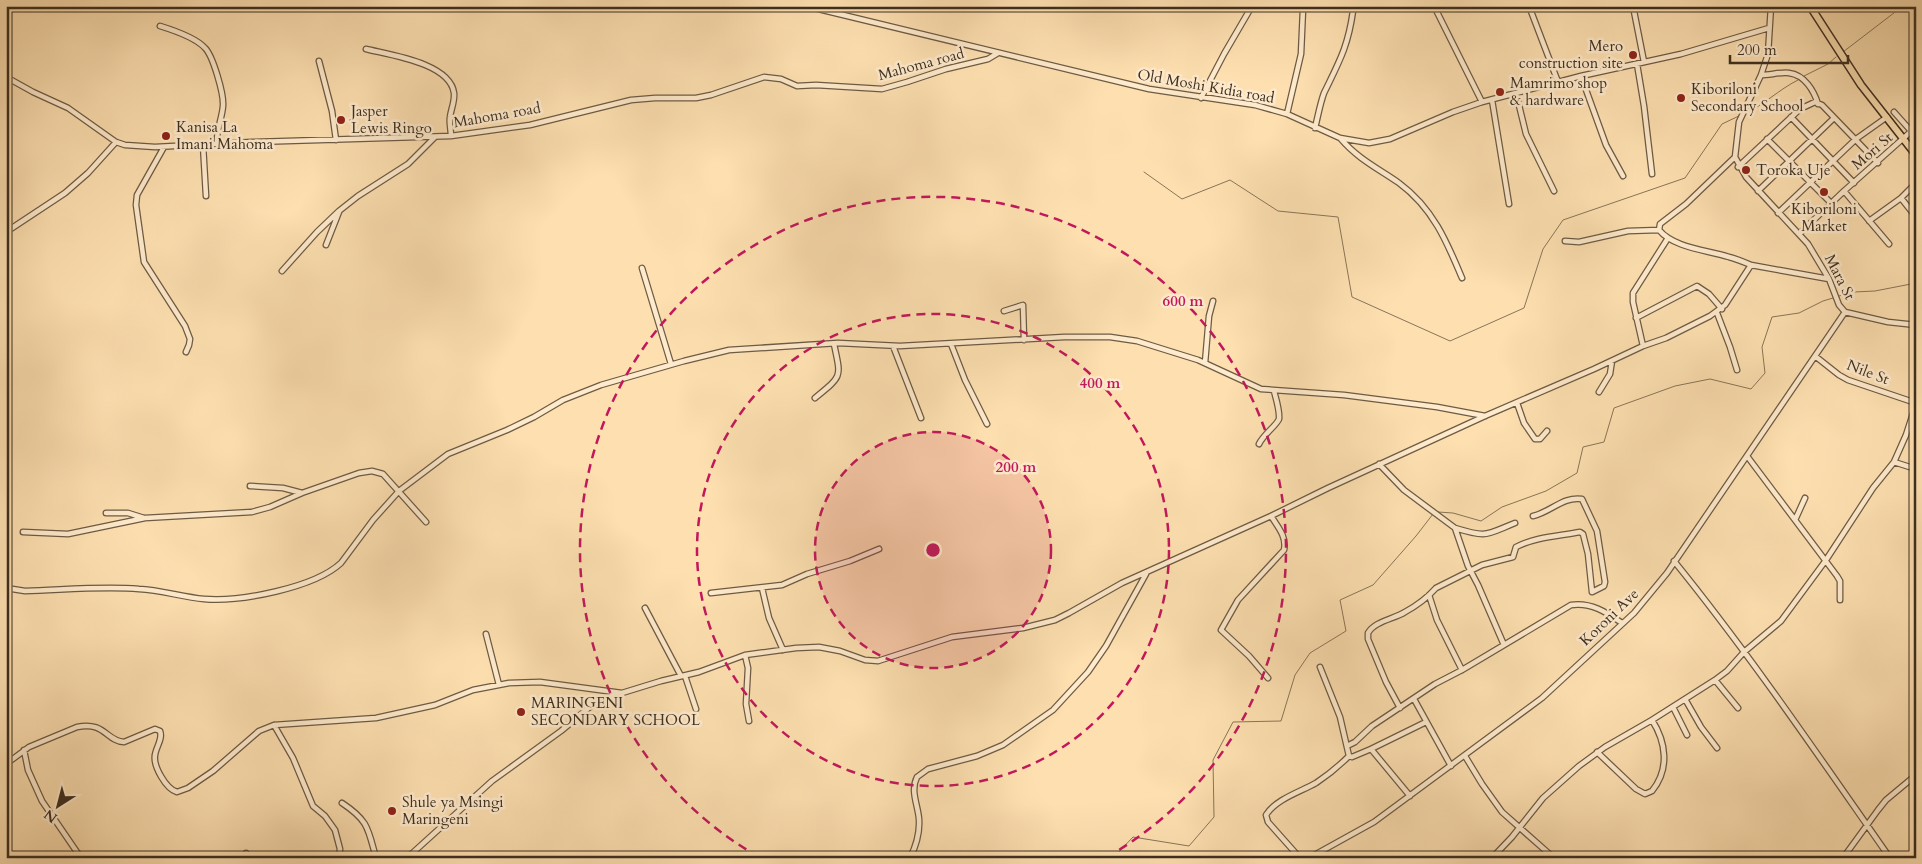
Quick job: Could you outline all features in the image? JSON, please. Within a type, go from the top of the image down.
[{"type":"highway","points":[[1810,6],[1850,69],[1916,155]]},
{"type":"street","name":"Old Moshi Kidia road","points":[[806,6],[1149,89],[1255,105],[1287,114],[1315,128],[1356,142],[1382,142],[1482,102],[1581,76],[1690,52],[1769,28]]},
{"type":"street","points":[[1201,98],[1252,6]]},
{"type":"street","points":[[1434,6],[1482,102]]},
{"type":"street","points":[[1529,6],[1558,82]]},
{"type":"street","points":[[1633,6],[1644,62]]},
{"type":"street","name":"Mara St","points":[[1770,6],[1768,54],[1761,75],[1742,114],[1734,157],[1738,167],[1778,213],[1800,233],[1829,279],[1839,305],[1845,312],[1888,322],[1916,325]]},
{"type":"street","points":[[1287,114],[1300,59],[1303,9],[1306,7],[1350,8],[1353,11],[1350,35],[1342,59],[1324,95],[1315,128]]},
{"type":"street","points":[[160,26],[200,43],[209,54],[220,83],[223,103],[216,135],[217,144]]},
{"type":"street","points":[[366,49],[417,62],[428,66],[444,76],[454,93],[450,117],[452,136]]},
{"type":"street","name":"Mahoma road","points":[[6,77],[68,108],[116,142],[125,145],[164,147],[435,138],[530,125],[632,100],[696,98],[764,77],[781,79],[797,86],[816,85],[882,89],[988,59],[998,53]]},
{"type":"street","points":[[319,61],[332,111],[336,140]]},
{"type":"street","points":[[1637,64],[1652,174]]},
{"type":"street","points":[[1761,75],[1795,74],[1809,86],[1818,104],[1856,139],[1878,163]]},
{"type":"street","points":[[1581,76],[1606,145],[1623,176]]},
{"type":"street","points":[[1516,93],[1526,134],[1554,191]]},
{"type":"street","points":[[1492,100],[1509,204]]},
{"type":"street","points":[[1738,167],[1807,104],[1815,102],[1818,104]]},
{"type":"street","points":[[1894,112],[1911,131]]},
{"type":"street","points":[[1791,117],[1854,183]]},
{"type":"street","points":[[1758,191],[1834,118]]},
{"type":"street","points":[[1778,213],[1856,139],[1887,118]]},
{"type":"street","name":"Mori St","points":[[1800,233],[1916,127]]},
{"type":"street","points":[[282,272],[339,211],[358,196],[408,164],[435,138]]},
{"type":"street","points":[[1340,138],[1358,157],[1409,191],[1435,220],[1446,239],[1462,278]]},
{"type":"street","points":[[1767,139],[1831,203]]},
{"type":"street","points":[[6,232],[65,193],[88,173],[116,142]]},
{"type":"street","points":[[203,145],[206,196]]},
{"type":"street","points":[[164,147],[137,195],[136,205],[144,262],[186,326],[190,339],[186,352]]},
{"type":"street","points":[[1659,230],[1660,224],[1686,204],[1734,157]]},
{"type":"street","points":[[1869,221],[1900,198],[1916,183]]},
{"type":"street","points":[[1844,191],[1889,244]]},
{"type":"street","points":[[1900,198],[1916,217]]},
{"type":"street","points":[[326,245],[339,211]]},
{"type":"street","points":[[1565,241],[1579,242],[1628,231],[1659,230],[1668,238],[1688,246],[1732,257],[1751,265],[1829,279]]},
{"type":"street","points":[[1643,346],[1633,302],[1634,293],[1668,238]]},
{"type":"street","points":[[407,858],[492,781],[600,700],[708,670],[745,655],[804,647],[819,647],[840,651],[865,660],[878,661],[952,637],[1023,628],[1055,620],[1114,587],[1146,574],[1181,556],[1485,416],[1643,346],[1666,338],[1717,312],[1722,309],[1751,265]]},
{"type":"street","points":[[642,268],[672,364]]},
{"type":"street","points":[[1636,318],[1697,286],[1708,294],[1722,309]]},
{"type":"street","points":[[1205,363],[1209,316],[1213,301]]},
{"type":"street","points":[[1004,311],[1024,306],[1024,340]]},
{"type":"street","points":[[1717,312],[1737,370]]},
{"type":"street","name":"Koroni Ave","points":[[1309,858],[1374,822],[1465,756],[1560,683],[1647,599],[1845,312]]},
{"type":"street","points":[[6,588],[25,591],[142,589],[180,596],[220,599],[256,595],[284,589],[315,579],[335,569],[373,520],[399,491],[448,454],[507,430],[563,400],[601,385],[672,364],[729,350],[834,344],[893,346],[1110,337],[1137,341],[1205,363],[1254,386],[1274,391],[1344,395],[1437,407],[1485,416]]},
{"type":"street","points":[[815,398],[836,381],[839,375],[834,344]]},
{"type":"street","points":[[951,344],[965,380],[987,424]]},
{"type":"street","points":[[893,346],[921,418]]},
{"type":"street","name":"Nile St","points":[[1815,356],[1848,380],[1916,403]]},
{"type":"street","points":[[1600,392],[1610,374],[1612,361]]},
{"type":"street","points":[[1259,444],[1279,419],[1274,391]]},
{"type":"street","points":[[1517,403],[1524,423],[1535,439],[1540,440],[1547,431]]},
{"type":"street","points":[[1492,858],[1520,828],[1548,792],[1597,752],[1715,680],[1727,671],[1744,652],[1781,621],[1826,560],[1868,495],[1894,462],[1906,435],[1916,403]]},
{"type":"street","points":[[1747,456],[1840,581],[1840,600]]},
{"type":"street","points":[[1894,462],[1916,470]]},
{"type":"street","points":[[1379,464],[1404,490],[1455,528],[1478,535],[1487,534],[1515,523]]},
{"type":"street","points":[[23,532],[68,534],[145,518],[252,512],[359,473],[372,471],[383,474],[426,522]]},
{"type":"street","points":[[250,486],[283,488],[302,493]]},
{"type":"street","points":[[1795,520],[1805,498]]},
{"type":"street","points":[[1400,708],[1386,682],[1368,638],[1368,633],[1372,628],[1405,613],[1436,588],[1492,561],[1512,557],[1516,547],[1521,544],[1547,537],[1580,532],[1586,543],[1592,592],[1603,586],[1605,582],[1598,535],[1582,499],[1564,501],[1542,514],[1533,516]]},
{"type":"street","points":[[106,513],[128,514],[145,518]]},
{"type":"street","points":[[1268,678],[1249,656],[1221,630],[1238,600],[1284,550],[1283,534],[1271,516]]},
{"type":"street","points":[[1455,528],[1470,571],[1504,645]]},
{"type":"street","points":[[711,593],[782,585],[807,574],[850,561],[879,549]]},
{"type":"street","points":[[1674,561],[1714,610],[1890,858]]},
{"type":"street","points":[[910,858],[919,832],[919,816],[914,787],[917,777],[928,769],[977,756],[1003,745],[1053,710],[1088,672],[1106,646],[1146,574]]},
{"type":"street","points":[[762,588],[769,618],[783,650]]},
{"type":"street","points":[[1429,595],[1437,620],[1462,670]]},
{"type":"street","points":[[1346,746],[1355,742],[1372,726],[1435,684],[1571,605],[1582,603],[1590,605],[1622,623]]},
{"type":"street","points":[[645,608],[683,676],[696,709]]},
{"type":"street","points":[[486,634],[499,685]]},
{"type":"street","points":[[745,655],[748,668],[746,704],[749,721]]},
{"type":"street","points":[[1320,667],[1340,717],[1350,756]]},
{"type":"street","points":[[1715,680],[1738,708]]},
{"type":"street","points":[[6,764],[24,750],[83,725],[97,727],[114,739],[124,742],[158,729],[162,735],[155,754],[155,761],[168,787],[177,792],[188,788],[213,771],[259,731],[274,725],[376,718],[435,705],[473,690],[499,685],[540,682],[622,693]]},
{"type":"street","points":[[1414,699],[1451,766]]},
{"type":"street","points":[[1685,699],[1701,726],[1718,748]]},
{"type":"street","points":[[1672,707],[1687,735]]},
{"type":"street","points":[[1597,752],[1636,789],[1645,794],[1652,791],[1660,774],[1664,750],[1662,739],[1652,720]]},
{"type":"street","points":[[1300,858],[1268,822],[1266,815],[1291,795],[1308,787],[1334,770],[1350,756],[1372,748],[1426,722]]},
{"type":"street","points":[[274,725],[293,758],[313,806],[325,816],[335,830],[340,849],[339,858]]},
{"type":"street","points":[[1372,748],[1410,796]]},
{"type":"street","points":[[24,750],[28,770],[42,801],[81,858]]},
{"type":"street","points":[[1465,756],[1496,804],[1554,858]]},
{"type":"street","points":[[1843,858],[1886,800],[1916,776]]},
{"type":"street","points":[[342,803],[353,810],[364,822],[376,858]]},
{"type":"waterway","points":[[1843,52],[1903,6]]},
{"type":"waterway","points":[[1804,76],[1828,64],[1836,57]]},
{"type":"waterway","points":[[1744,114],[1798,80]]},
{"type":"waterway","points":[[1144,172],[1182,199],[1230,180],[1278,211],[1338,217],[1352,297],[1450,341],[1524,308],[1543,249],[1563,220],[1685,178],[1722,124],[1741,115]]},
{"type":"waterway","points":[[1839,296],[1911,284],[1916,263]]},
{"type":"waterway","points":[[1438,512],[1453,513],[1481,521],[1502,507],[1546,491],[1577,473],[1583,447],[1604,442],[1614,408],[1675,386],[1710,379],[1751,389],[1765,373],[1762,347],[1772,317],[1799,313],[1833,298]]},
{"type":"waterway","points":[[1113,858],[1133,837],[1189,846],[1214,817],[1213,760],[1233,722],[1281,721],[1295,675],[1310,653],[1346,631],[1340,600],[1373,585],[1433,514]]},
{"type":"place","name":"Mero construction site","points":[[1633,55]]},
{"type":"place","name":"Mamrimo shop & hardware","points":[[1500,92]]},
{"type":"place","name":"Kiboriloni Secondary School","points":[[1681,98]]},
{"type":"place","name":"Jasper Lewis Ringo","points":[[341,120]]},
{"type":"place","name":"Kanisa La Imani Mahoma","points":[[166,136]]},
{"type":"place","name":"Toroka Uje","points":[[1746,170]]},
{"type":"place","name":"Kiboriloni Market","points":[[1824,192]]},
{"type":"place","name":"MARINGENI SECONDARY SCHOOL","points":[[521,712]]},
{"type":"place","name":"Shule ya Msingi Maringeni","points":[[392,811]]}]
